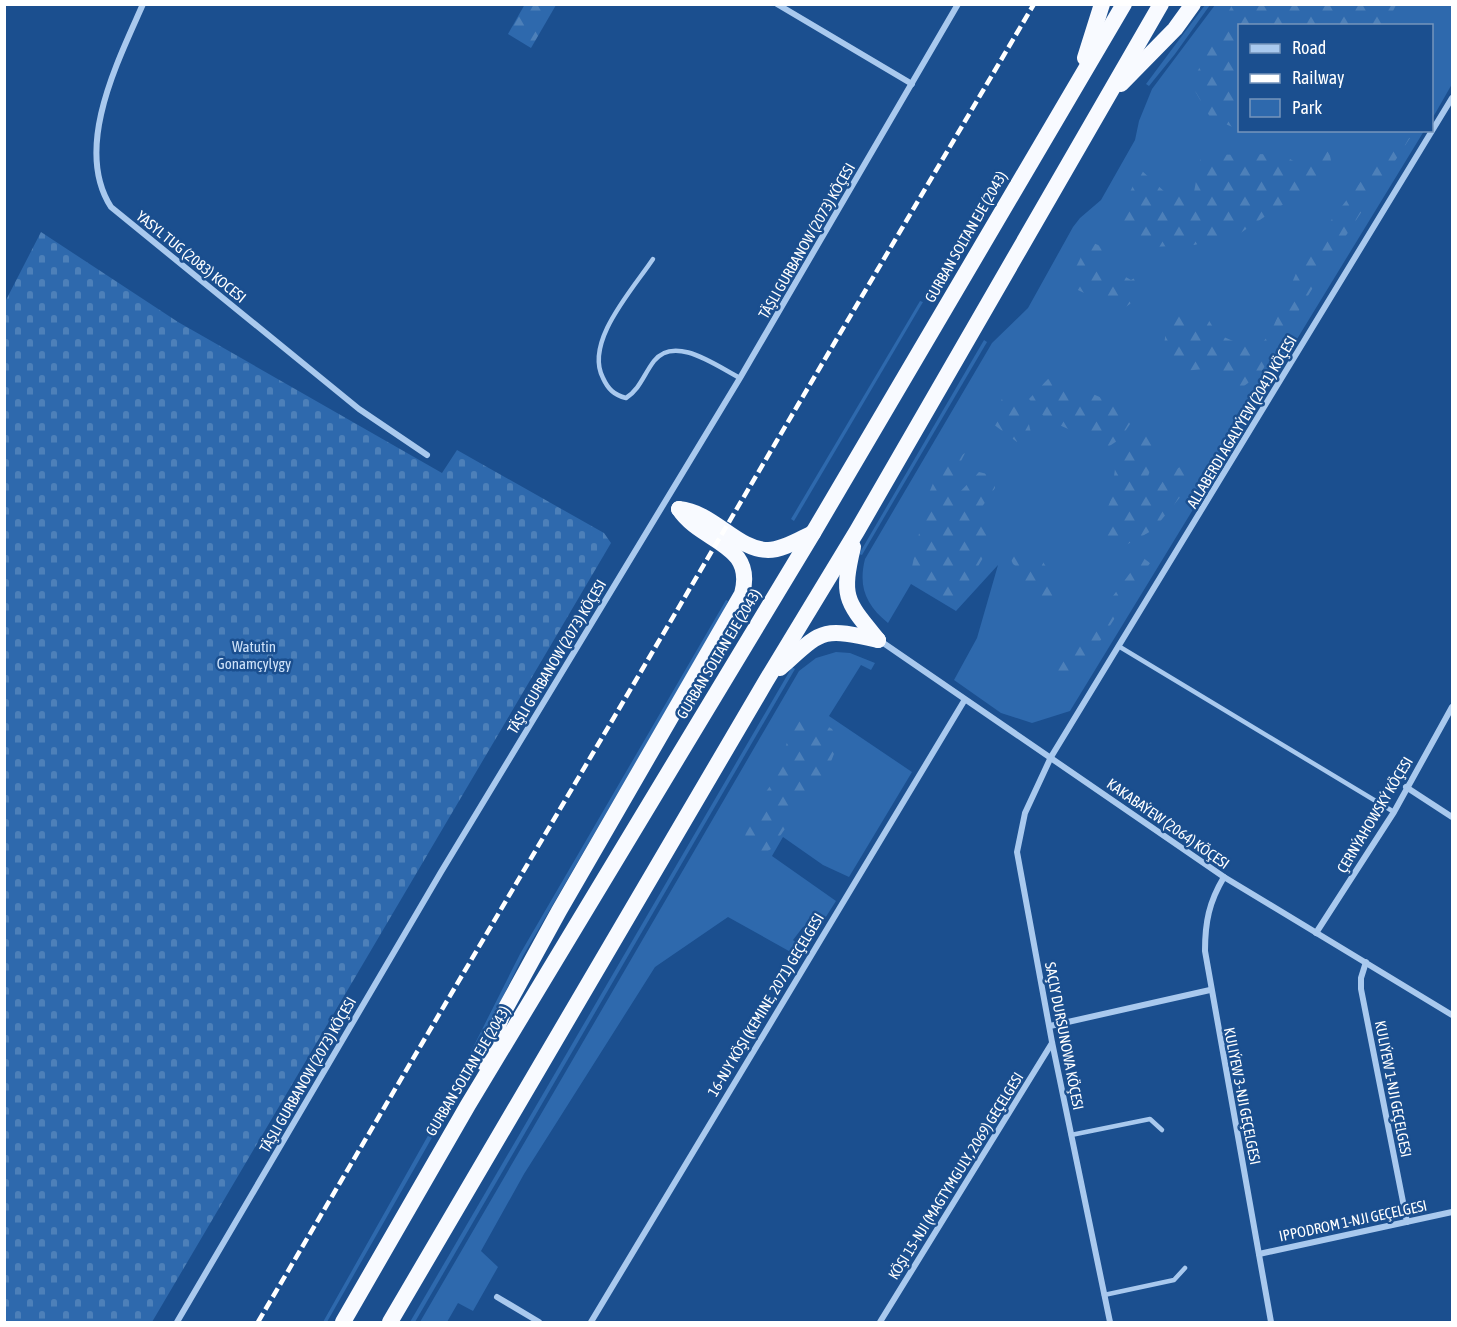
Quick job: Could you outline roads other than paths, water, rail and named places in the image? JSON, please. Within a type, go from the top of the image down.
[{"type":"highway","points":[[1078,81],[1102,4]]},
{"type":"highway","name":"GURBAN SOLTAN EJE (2043)","points":[[343,1323],[468,1105],[813,533],[1124,4]]},
{"type":"highway","points":[[390,1323],[766,681],[857,531],[1161,4]]},
{"type":"highway","points":[[1106,100],[1175,29],[1193,4]]},
{"type":"highway","points":[[679,509],[695,510],[753,547],[769,550],[813,533]]},
{"type":"highway","points":[[468,1105],[503,1013],[742,594],[745,582],[741,560],[731,550],[688,523],[679,509]]},
{"type":"highway","points":[[857,531],[845,579],[847,595],[853,609],[878,640]]},
{"type":"highway","points":[[766,681],[824,633],[841,632],[878,640]]},
{"type":"street","name":"YASYL TUG (2083) KOCESI","points":[[143,4],[119,59],[99,118],[98,168],[104,196],[111,207],[342,396],[427,455]]},
{"type":"street","points":[[777,4],[912,84]]},
{"type":"street","name":"TÄŞLI GURBANOW (2073) KÖÇESI","points":[[177,1323],[441,872],[625,570],[664,500],[740,378],[958,4]]},
{"type":"street","name":"ALLABERDI AGALYÝEW (2041) KÖÇESI","points":[[1433,129],[1452,98]]},
{"type":"street","name":"ALLABERDI AGALYÝEW (2041) KÖÇESI","points":[[1051,757],[1431,132]]},
{"type":"street","points":[[664,500],[679,509]]},
{"type":"street","name":"KAKABAÝEW (2064) KÖÇESI","points":[[878,640],[1224,877],[1452,1016]]},
{"type":"street","name":"16-NJY KÖŞI (KEMINE, 2071) GEÇELGESI","points":[[591,1323],[964,701]]},
{"type":"street","name":"ÇERNÝAHOWSKÝ KÖÇESI","points":[[1316,933],[1394,812],[1452,707]]},
{"type":"street","name":"SAÇLY DURSUNOWA KÖÇESI","points":[[1051,757],[1025,813],[1017,852],[1052,1042],[1110,1323]]},
{"type":"street","points":[[1406,787],[1452,818]]},
{"type":"street","name":"KULIÝEW 3-NJI GEÇELGESI","points":[[1224,877],[1206,915],[1205,951],[1210,990],[1271,1323]]},
{"type":"street","name":"KULIÝEW 1-NJI GEÇELGESI","points":[[1366,962],[1361,989],[1407,1222]]},
{"type":"street","points":[[1050,1026],[1210,990]]},
{"type":"street","name":"KÖŞI 15-NJI (MAGTYMGULY, 2069) GEÇELGESI","points":[[880,1323],[1052,1042]]},
{"type":"street","name":"IPPODROM 1-NJI GEÇELGESI","points":[[1259,1254],[1452,1212]]},
{"type":"street","points":[[497,1297],[539,1323]]},
{"type":"lane","points":[[653,259],[602,337],[597,357],[606,385],[615,395],[626,399],[635,392],[656,359],[671,350],[686,351],[740,378]]},
{"type":"lane","points":[[1120,647],[1394,812]]},
{"type":"lane","points":[[1071,1135],[1150,1119],[1162,1130]]},
{"type":"lane","points":[[1104,1295],[1174,1280],[1185,1268]]},
{"type":"railway","points":[[258,1322],[1034,4]]},
{"type":"park label","name":"Watutin Gonamçylygy","points":[[254,656]]}]
